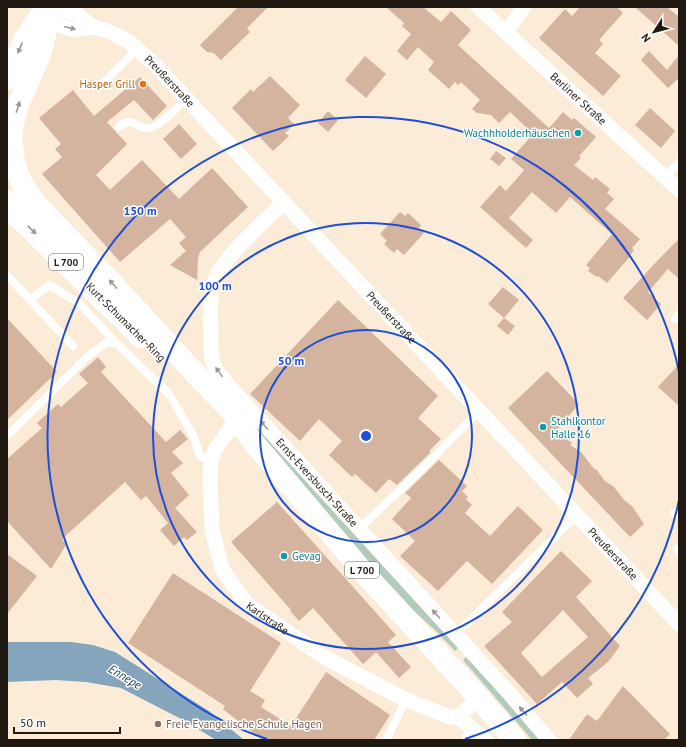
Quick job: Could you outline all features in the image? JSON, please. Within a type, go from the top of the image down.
[{"type":"main road","points":[[7,79],[24,40],[46,12]]},
{"type":"main road","name":"L 700","points":[[46,12],[41,52],[18,105],[11,139],[15,167],[23,186],[36,204],[235,415],[250,438],[365,574],[479,698],[515,740]]},
{"type":"main road","name":"Kurt-Schumacher-Ring","points":[[7,200],[18,217],[127,322],[231,427],[250,438]]},
{"type":"street","name":"Berliner Straße","points":[[478,7],[679,190]]},
{"type":"street","points":[[506,33],[524,7]]},
{"type":"street","name":"Preußerstraße","points":[[46,12],[74,30],[93,27],[108,31],[128,41],[153,63],[679,624]]},
{"type":"street","name":"Ernst-Eversbusch-Straße","points":[[284,202],[229,257],[220,269],[213,285],[210,314],[212,355],[215,368],[230,387],[509,693],[549,740]]},
{"type":"street","name":"Karlstraße","points":[[231,427],[215,450],[211,460],[210,481],[212,529],[222,569],[247,604],[324,657],[406,700],[450,717],[458,717],[468,733],[486,740]]},
{"type":"street","points":[[458,717],[479,698]]},
{"type":"lane","points":[[99,87],[138,49]]},
{"type":"lane","points":[[119,127],[124,122],[131,122],[146,129],[153,127],[187,98]]},
{"type":"lane","points":[[665,177],[679,163]]},
{"type":"lane","points":[[7,275],[73,346]]},
{"type":"lane","points":[[30,300],[50,285],[80,304],[117,344],[169,394],[194,437],[200,456],[211,460]]},
{"type":"lane","points":[[7,436],[87,357],[107,342],[117,344]]},
{"type":"lane","points":[[359,529],[420,471],[479,411]]},
{"type":"lane","points":[[456,636],[577,515]]},
{"type":"lane","points":[[386,740],[406,700]]},
{"type":"green space","points":[[228,398],[235,400],[459,647],[455,651],[437,632],[382,582]]},
{"type":"green space","points":[[467,656],[541,740],[532,740],[463,660]]},
{"type":"water","name":"Ennepe","points":[[7,642],[71,642],[93,645],[115,652],[209,711],[244,740],[216,740],[185,721],[121,688],[86,682],[56,680],[7,682]]},
{"type":"building","points":[[238,7],[268,7],[247,28],[250,32],[221,60],[214,53],[207,52],[200,45]]},
{"type":"building","points":[[386,7],[423,7],[441,22],[451,11],[471,30],[458,45],[549,128],[563,112],[572,120],[574,118],[596,137],[579,156],[581,158],[574,165],[593,180],[595,177],[610,189],[607,193],[614,199],[605,209],[640,239],[632,248],[634,250],[628,259],[607,283],[588,271],[590,268],[586,265],[612,234],[570,197],[556,213],[532,192],[509,218],[533,240],[526,248],[480,207],[500,185],[506,191],[524,170],[511,159],[533,134],[510,112],[499,123],[491,115],[477,113],[472,109],[480,100],[461,82],[458,85],[455,82],[449,89],[428,70],[434,62],[418,47],[407,60],[397,51],[411,34],[402,26],[404,23]]},
{"type":"building","points":[[580,7],[617,7],[623,13],[599,40],[603,44],[595,53],[621,76],[603,96],[539,38],[565,9],[572,16]]},
{"type":"building","points":[[635,7],[667,7],[679,17],[679,46]]},
{"type":"building","points":[[649,51],[667,70],[679,55],[679,78],[668,88],[641,60]]},
{"type":"building","points":[[365,56],[386,74],[366,98],[345,80]]},
{"type":"building","points":[[270,76],[300,105],[288,118],[294,124],[285,133],[289,136],[273,151],[232,108],[251,89],[253,92]]},
{"type":"building","points":[[140,77],[167,106],[153,120],[134,100],[107,122],[127,144],[96,175],[110,190],[142,160],[179,199],[212,168],[248,207],[200,252],[198,258],[197,280],[170,265],[186,251],[179,243],[186,237],[170,219],[120,262],[42,174],[62,157],[55,149],[61,144],[39,118],[73,90],[94,116]]},
{"type":"building","points":[[650,108],[675,131],[661,148],[635,125]]},
{"type":"building","points":[[328,111],[338,120],[328,132],[318,123]]},
{"type":"building","points":[[179,124],[197,144],[181,159],[163,139]]},
{"type":"building","points":[[496,151],[506,158],[499,166],[490,159]]},
{"type":"building","points":[[400,212],[405,216],[408,213],[421,225],[419,228],[424,233],[404,255],[397,249],[394,253],[384,244],[387,241],[380,234]]},
{"type":"building","points":[[679,239],[679,279],[668,269],[648,292],[661,304],[647,320],[623,298]]},
{"type":"building","points":[[503,287],[519,300],[504,318],[488,304]]},
{"type":"building","points":[[338,300],[438,396],[418,418],[441,439],[429,451],[431,452],[397,485],[389,479],[376,493],[355,474],[352,477],[329,455],[342,441],[319,419],[300,441],[250,394]]},
{"type":"building","points":[[7,318],[57,372],[7,420]]},
{"type":"building","points":[[504,318],[515,326],[508,335],[497,326]]},
{"type":"building","points":[[98,357],[106,367],[101,372],[166,442],[180,430],[188,439],[172,452],[183,463],[171,473],[189,495],[175,508],[197,532],[187,540],[184,537],[174,546],[160,530],[168,523],[146,496],[141,500],[125,482],[62,539],[66,545],[51,569],[7,521],[7,459],[42,428],[37,423],[58,404],[61,407],[88,383],[79,374]]},
{"type":"building","points":[[679,364],[679,406],[658,387]]},
{"type":"building","points":[[547,371],[579,404],[556,431],[572,443],[570,445],[581,452],[605,481],[614,487],[624,500],[632,506],[644,524],[630,537],[508,408]]},
{"type":"building","points":[[439,460],[467,486],[462,491],[468,497],[466,499],[472,505],[465,513],[490,536],[518,506],[543,530],[492,584],[467,561],[438,591],[400,556],[415,541],[392,519],[411,498],[405,493]]},
{"type":"building","points":[[277,502],[396,635],[388,642],[411,667],[399,678],[376,652],[363,664],[313,608],[299,621],[231,542]]},
{"type":"building","points":[[561,551],[592,581],[576,597],[620,646],[608,662],[588,678],[593,684],[577,698],[562,682],[537,704],[484,646],[512,622],[502,612]],"holes":[[[563,610],[588,637],[542,677],[521,653]]]},
{"type":"building","points":[[7,554],[37,576],[7,614]]},
{"type":"building","points":[[173,573],[281,643],[250,691],[265,700],[261,707],[291,726],[326,672],[390,715],[374,740],[262,740],[223,709],[225,706],[128,643]]},
{"type":"building","points":[[623,686],[670,734],[664,740],[569,740],[587,714],[597,721]]},
{"type":"place","name":"Hasper Grill","points":[[143,84]]},
{"type":"place","name":"Wachhholderhäuschen","points":[[578,133]]},
{"type":"place","name":"Stahlkontor Halle 16","points":[[543,427]]},
{"type":"place","name":"Gevag","points":[[284,556]]},
{"type":"place","name":"Freie Evangelische Schule Hagen","points":[[158,724]]}]
